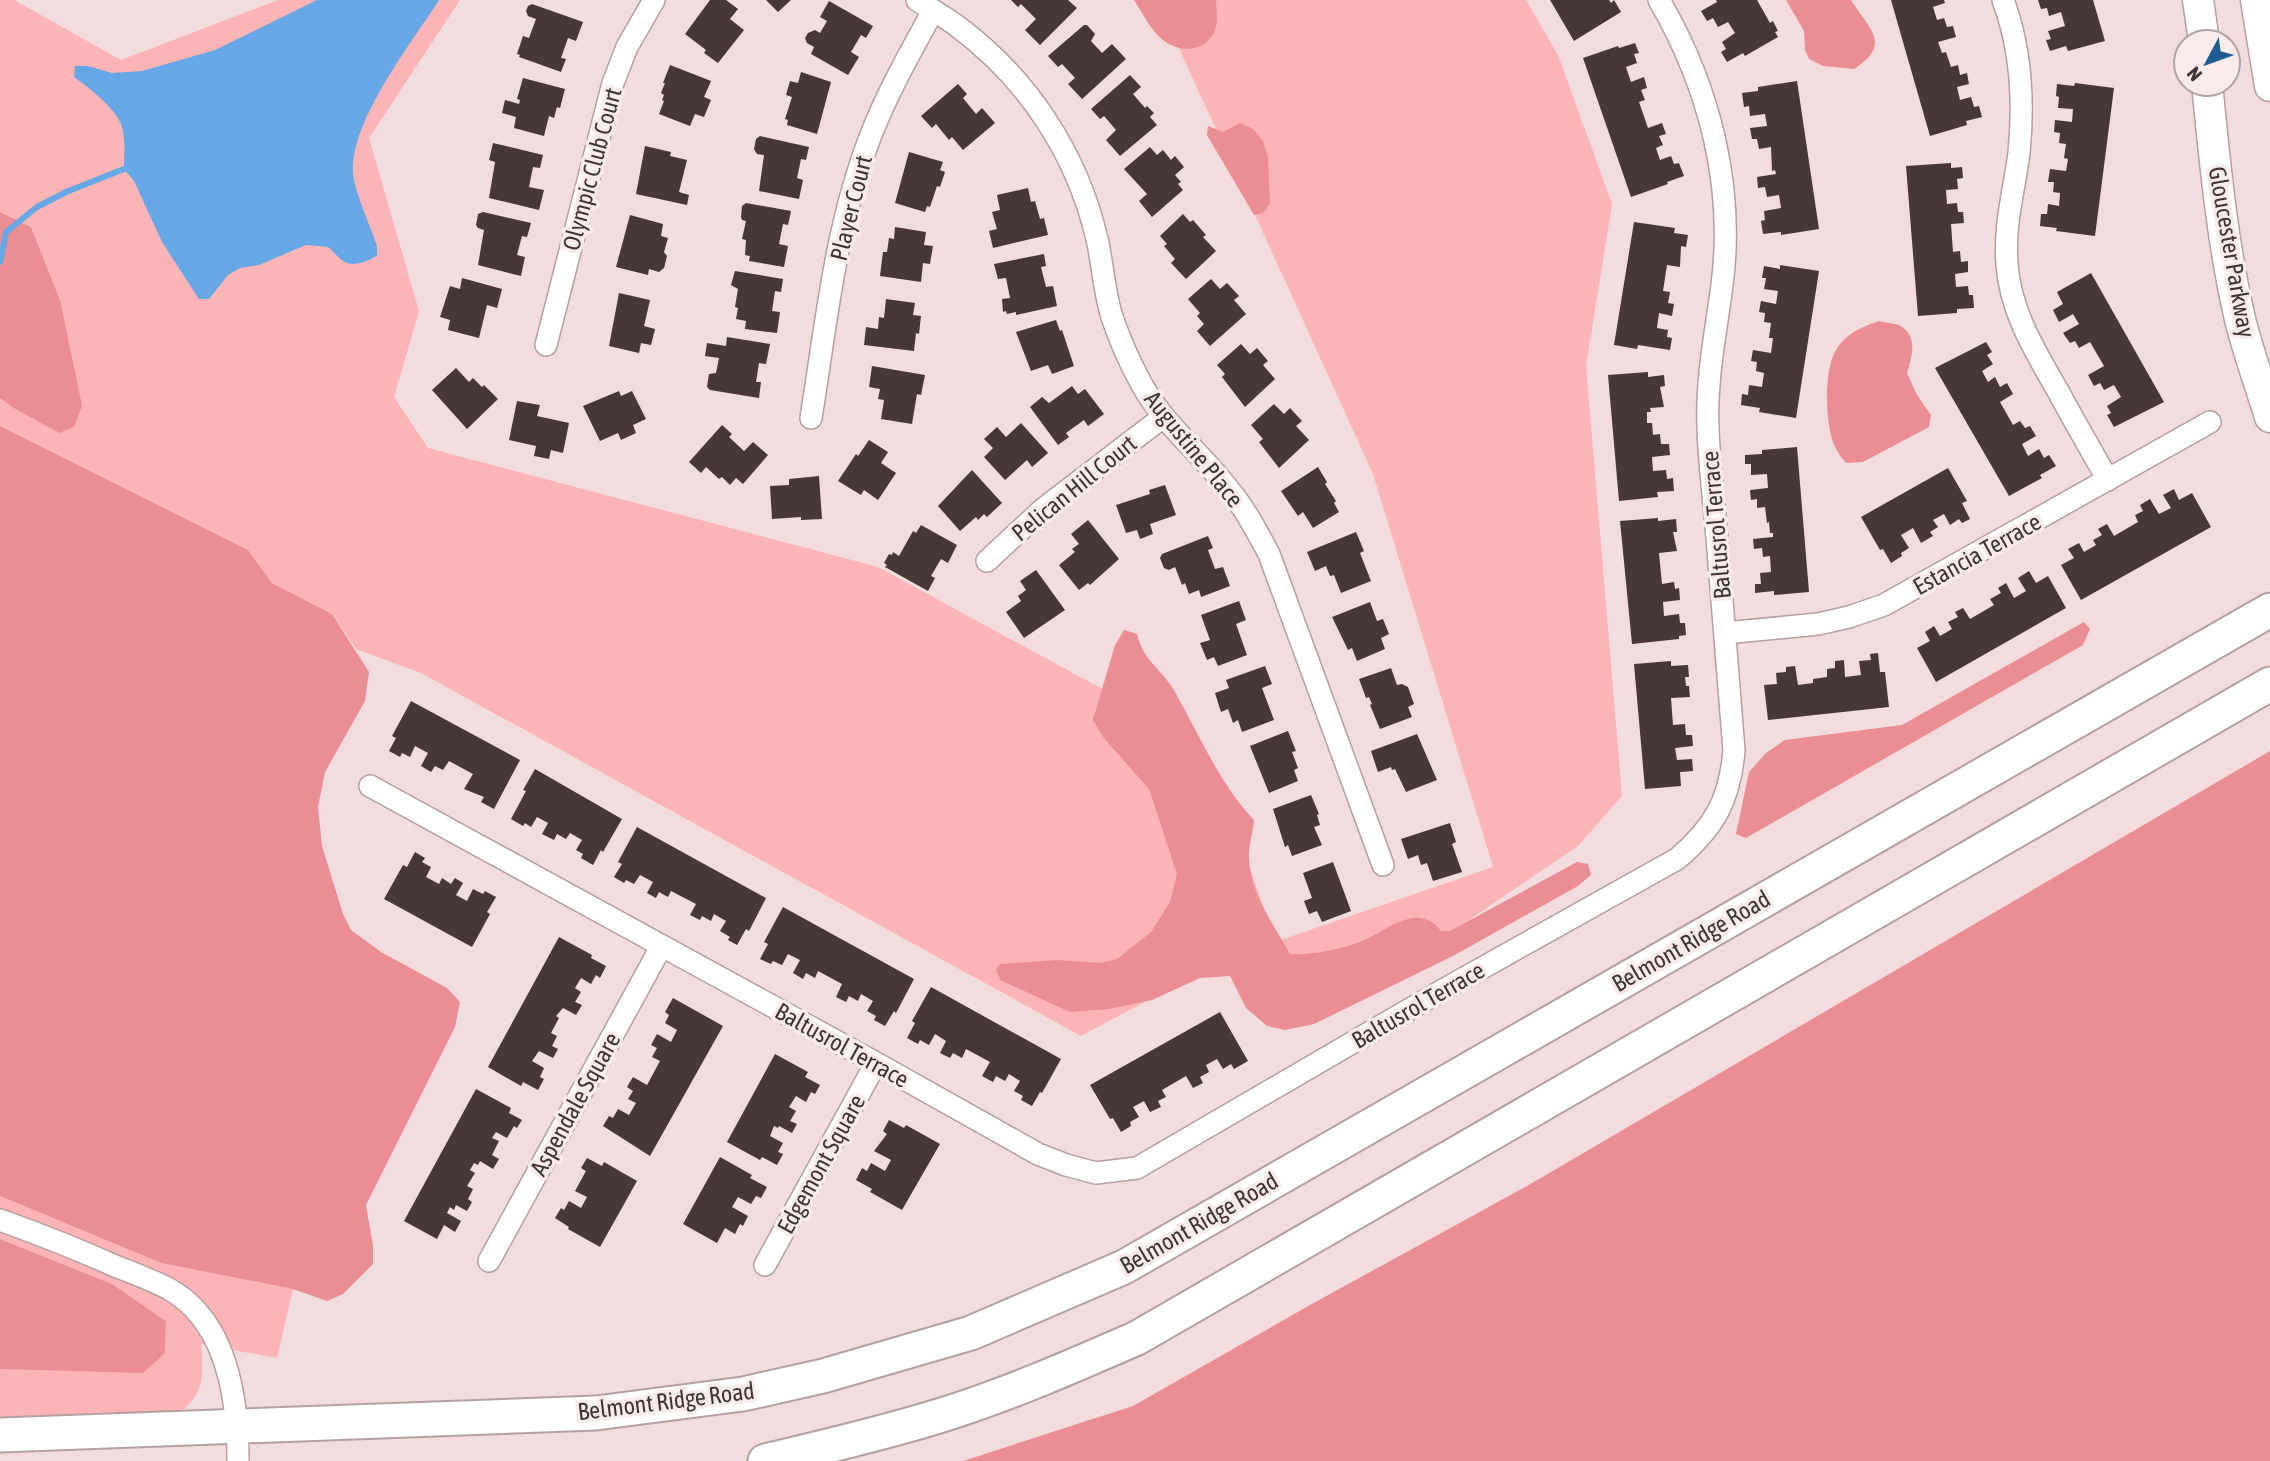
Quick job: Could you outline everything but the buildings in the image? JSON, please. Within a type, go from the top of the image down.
[{"type":"main road","points":[[2198,0],[2202,28]]},
{"type":"main road","points":[[2256,0],[2270,86]]},
{"type":"main road","name":"Gloucester Parkway","points":[[2208,98],[2219,201],[2240,320],[2270,417]]},
{"type":"main road","name":"Belmont Ridge Road","points":[[0,1435],[596,1413],[743,1394],[898,1356],[983,1328],[1124,1267],[2270,610]]},
{"type":"main road","points":[[765,1461],[945,1414],[1035,1381],[1137,1338],[2270,684]]},
{"type":"street","name":"Olympic Club Court","points":[[546,345],[613,83],[627,47],[654,0]]},
{"type":"street","name":"Baltusrol Terrace","points":[[370,786],[1038,1154],[1096,1173],[1138,1168],[1430,998],[1677,859],[1698,841],[1726,797],[1734,750],[1708,427],[1711,351],[1722,283],[1725,207],[1718,154],[1708,109],[1693,66],[1659,0]]},
{"type":"street","points":[[2003,0],[2016,46],[2021,112],[2018,155],[2006,236],[2007,267],[2014,300],[2027,336],[2108,480]]},
{"type":"street","name":"Augustine Place","points":[[925,6],[955,24],[985,49],[1017,82],[1040,110],[1066,153],[1086,201],[1097,239],[1112,316],[1127,356],[1163,417],[1231,491],[1269,554],[1383,865]]},
{"type":"street","name":"Player Court","points":[[811,418],[839,242],[853,189],[869,141],[925,6]]},
{"type":"street","name":"Pelican Hill Court","points":[[987,561],[1043,509],[1163,417]]},
{"type":"street","name":"Estancia Terrace","points":[[1725,633],[1818,624],[1884,605],[2210,422]]},
{"type":"street","name":"Aspendale Square","points":[[489,1261],[661,947]]},
{"type":"street","name":"Edgemont Square","points":[[765,1265],[876,1063]]},
{"type":"street","points":[[0,1220],[65,1244],[171,1290],[192,1307],[206,1324],[221,1352],[235,1401],[238,1461]]},
{"type":"shaded area","points":[[0,0],[14,0],[121,60],[278,0],[460,0],[369,138],[419,311],[394,397],[428,448],[878,567],[1198,741],[1226,797],[1275,942],[1493,867],[1373,474],[1157,0],[1526,0],[1558,55],[1612,204],[1586,366],[1622,796],[1578,846],[1392,972],[1205,970],[1081,1036],[421,673],[356,649],[332,614],[272,583],[248,550],[0,426],[0,398],[12,407],[60,300],[31,227],[0,212]]},
{"type":"shaded area","points":[[1134,0],[1216,0],[1216,27],[1201,46],[1178,48],[1159,36]]},
{"type":"shaded area","points":[[1786,0],[1851,0],[1874,36],[1873,52],[1854,69],[1823,66],[1809,59],[1805,50],[1804,31]]},
{"type":"shaded area","points":[[1240,123],[1253,129],[1263,141],[1268,157],[1270,203],[1263,213],[1254,215],[1207,135],[1208,126],[1223,132]]},
{"type":"shaded area","points":[[0,212],[31,227],[60,300],[82,406],[74,427],[59,433],[0,398]]},
{"type":"shaded area","points":[[1879,321],[1901,326],[1910,336],[1912,354],[1907,373],[1917,395],[1931,415],[1929,427],[1863,462],[1846,463],[1832,439],[1827,403],[1828,375],[1835,352],[1841,343],[1858,329]]},
{"type":"shaded area","points":[[0,426],[248,550],[272,583],[332,614],[369,672],[365,701],[325,772],[318,807],[322,846],[343,914],[351,930],[381,952],[447,988],[460,1002],[455,1027],[366,1205],[373,1246],[373,1264],[343,1294],[327,1301],[293,1289],[161,1263],[0,1196]]},
{"type":"shaded area","points":[[2084,622],[2090,629],[2083,645],[1746,838],[1736,834],[1749,772],[1766,753],[1785,740],[1902,725]]},
{"type":"shaded area","points":[[1124,630],[1137,634],[1148,658],[1175,692],[1230,791],[1254,820],[1249,854],[1250,872],[1258,896],[1290,954],[1316,953],[1360,942],[1412,918],[1422,918],[1432,922],[1441,931],[1450,931],[1577,862],[1588,864],[1591,875],[1578,886],[1453,956],[1314,1024],[1285,1030],[1267,1026],[1246,1008],[1230,976],[1200,978],[1152,1000],[1109,1009],[1070,1012],[1000,980],[996,970],[1000,964],[1057,960],[1101,963],[1117,959],[1151,932],[1170,902],[1177,874],[1149,789],[1103,737],[1093,720],[1115,645]]},
{"type":"shaded area","points":[[2270,751],[2270,1461],[963,1461],[1133,1406],[1527,1186]]},
{"type":"shaded area","points":[[0,1196],[161,1263],[293,1289],[277,1358],[201,1344],[199,1388],[189,1404],[169,1418],[0,1424],[0,1369],[58,1370],[165,1353],[166,1321],[112,1284],[0,1239]]},
{"type":"shaded area","points":[[0,1239],[112,1284],[166,1321],[165,1353],[143,1373],[0,1369]]},
{"type":"water","points":[[317,0],[439,0],[384,83],[361,130],[355,152],[354,181],[377,246],[377,255],[362,263],[353,264],[340,259],[328,247],[306,245],[259,265],[240,268],[228,275],[209,299],[199,299],[162,242],[134,181],[124,169],[124,135],[118,118],[100,98],[74,77],[75,66],[88,66],[112,73],[142,71],[215,50]]},
{"type":"waterway","points":[[0,262],[6,232],[37,207],[66,192],[124,169]]}]
